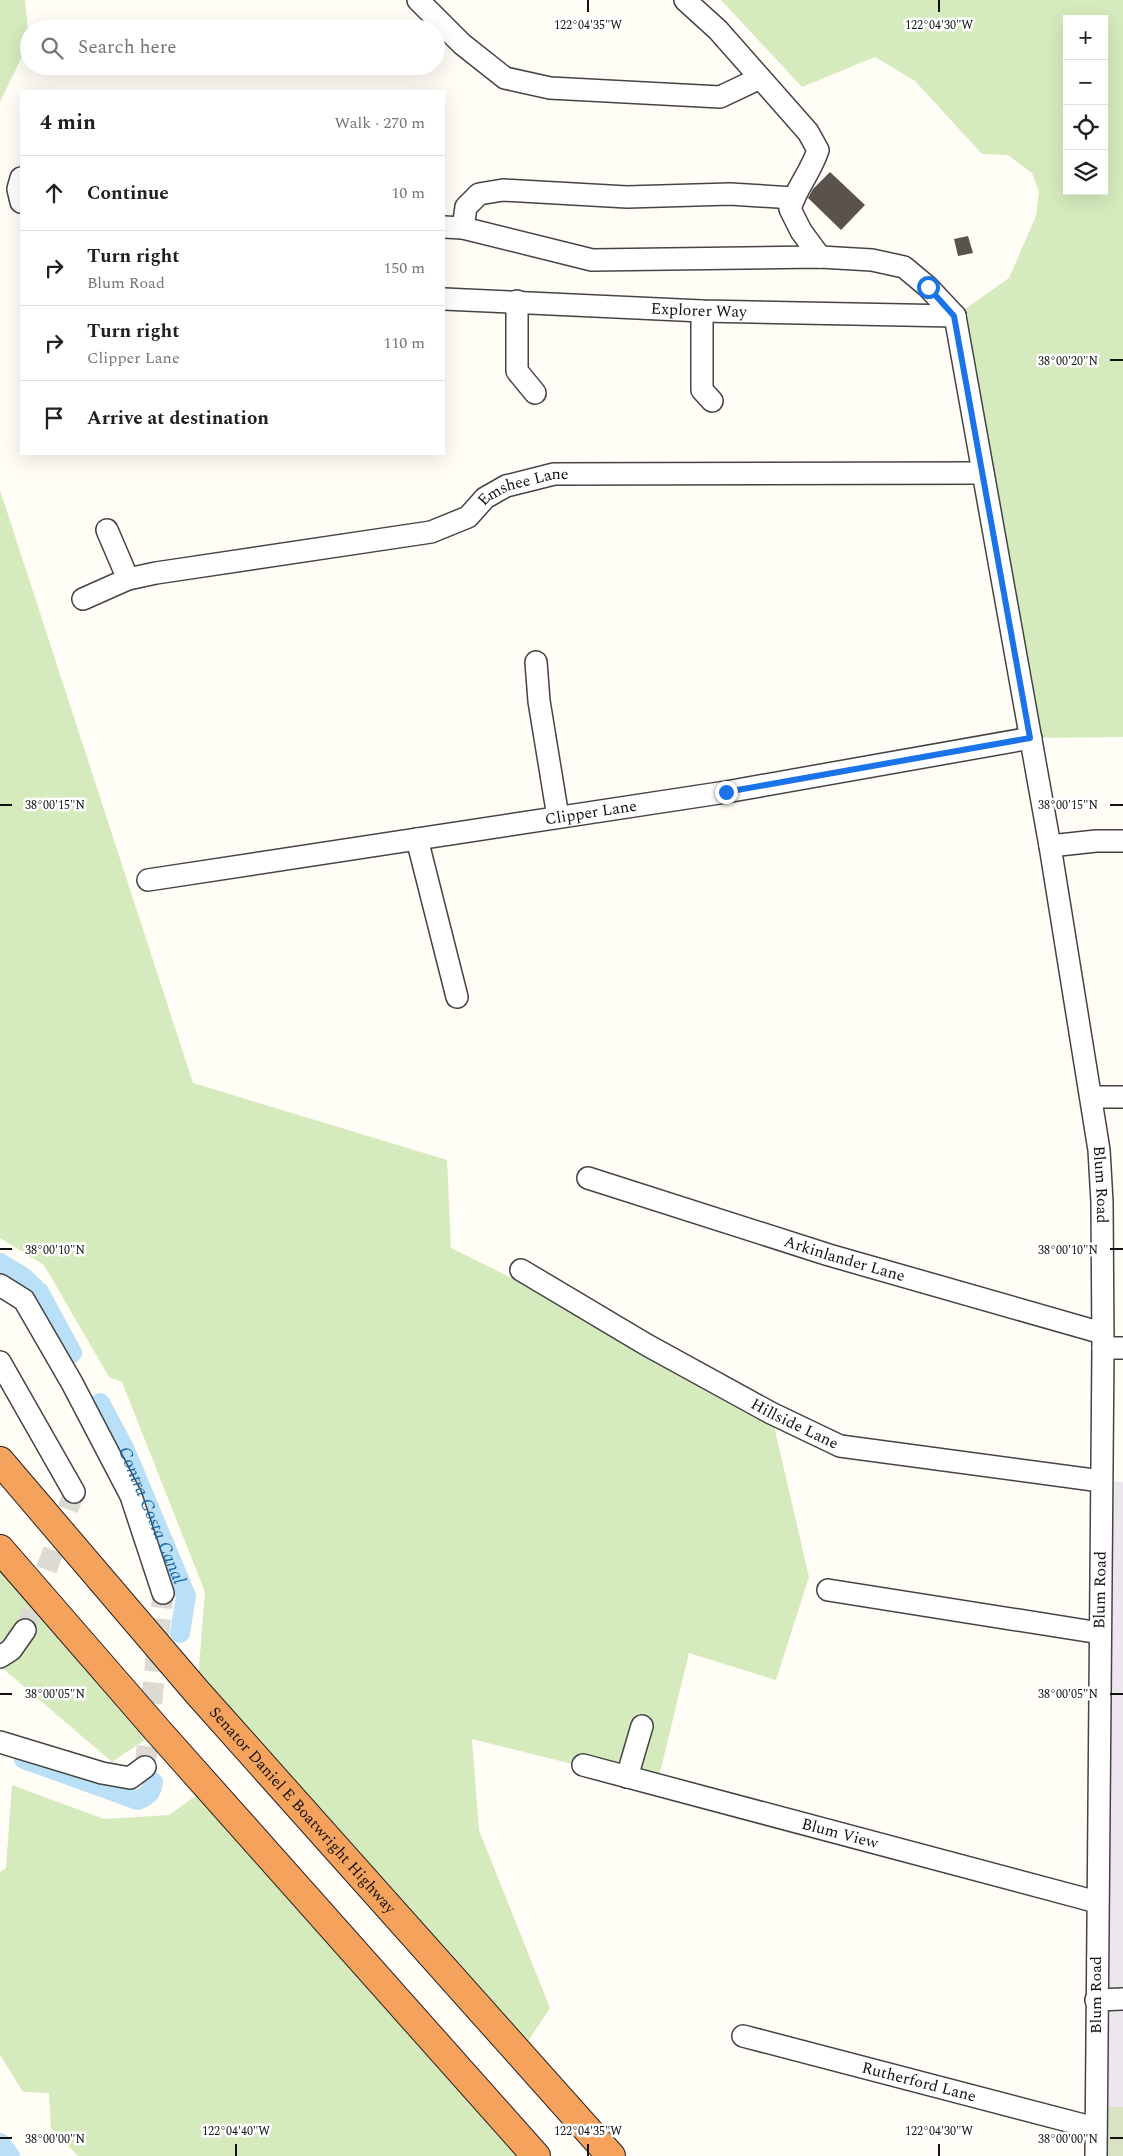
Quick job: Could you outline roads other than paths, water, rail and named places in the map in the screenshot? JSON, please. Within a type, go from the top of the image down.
[{"type":"highway","name":"Senator Daniel E Boatwright Highway","points":[[0,1461],[197,1692],[611,2156]]},
{"type":"highway","points":[[0,1549],[126,1695],[536,2156]]},
{"type":"street","points":[[418,0],[438,20]]},
{"type":"street","points":[[685,0],[718,30],[808,132],[818,150],[811,171],[796,189],[790,209],[801,230],[820,257]]},
{"type":"street","points":[[445,27],[462,44],[504,78],[550,88],[720,97],[760,78]]},
{"type":"street","points":[[20,182],[18,189],[20,198]]},
{"type":"street","points":[[794,198],[730,194],[627,197],[503,190],[479,194],[466,207],[453,227],[592,260],[820,257],[872,260],[904,267],[928,287],[954,316]]},
{"type":"street","name":"Explorer Way","points":[[445,299],[518,301],[702,312],[954,316]]},
{"type":"street","points":[[518,301],[518,371],[535,393]]},
{"type":"street","points":[[702,312],[702,390],[712,401]]},
{"type":"street","name":"Blum Road","points":[[954,316],[1050,846],[1092,1097],[1099,1150],[1109,1343],[1101,1480],[1096,2156]]},
{"type":"street","name":"Emshee Lane","points":[[83,599],[128,579],[156,573],[431,532],[468,517],[485,498],[506,486],[554,474],[983,473]]},
{"type":"street","points":[[107,530],[128,579]]},
{"type":"street","points":[[536,662],[539,701],[558,818]]},
{"type":"street","name":"Clipper Lane","points":[[148,880],[726,792],[1030,738]]},
{"type":"street","points":[[417,839],[457,997]]},
{"type":"street","points":[[1050,846],[1096,841],[1123,841]]},
{"type":"street","points":[[1092,1097],[1123,1097]]},
{"type":"street","name":"Arkinlander Lane","points":[[588,1178],[1109,1343]]},
{"type":"street","name":"Hillside Lane","points":[[521,1270],[655,1349],[772,1413],[840,1446],[1101,1480]]},
{"type":"street","points":[[0,1285],[24,1300],[72,1383],[131,1496],[163,1592]]},
{"type":"street","points":[[0,1362],[74,1492]]},
{"type":"street","points":[[828,1590],[1100,1633]]},
{"type":"street","points":[[0,1656],[11,1650],[25,1630]]},
{"type":"street","points":[[627,1777],[642,1726]]},
{"type":"street","points":[[0,1742],[102,1773],[130,1778],[146,1767]]},
{"type":"street","name":"Blum View","points":[[582,1765],[1097,1902]]},
{"type":"street","points":[[1096,2000],[1123,1999]]},
{"type":"street","name":"Rutherford Lane","points":[[743,2036],[1095,2128]]},
{"type":"waterway","name":"Contra Costa Canal","points":[[0,1263],[23,1277],[39,1292],[72,1353]]},
{"type":"waterway","name":"Contra Costa Canal","points":[[100,1403],[125,1450],[186,1596],[180,1633]]},
{"type":"waterway","name":"Contra Costa Canal","points":[[24,1759],[138,1800],[149,1793],[153,1782]]},
{"type":"waterway","name":"Contra Costa Canal","points":[[0,2143],[10,2156]]},
{"type":"tunnel","points":[[25,1630],[74,1492]]},
{"type":"tunnel","points":[[145,1767],[163,1593]]}]
